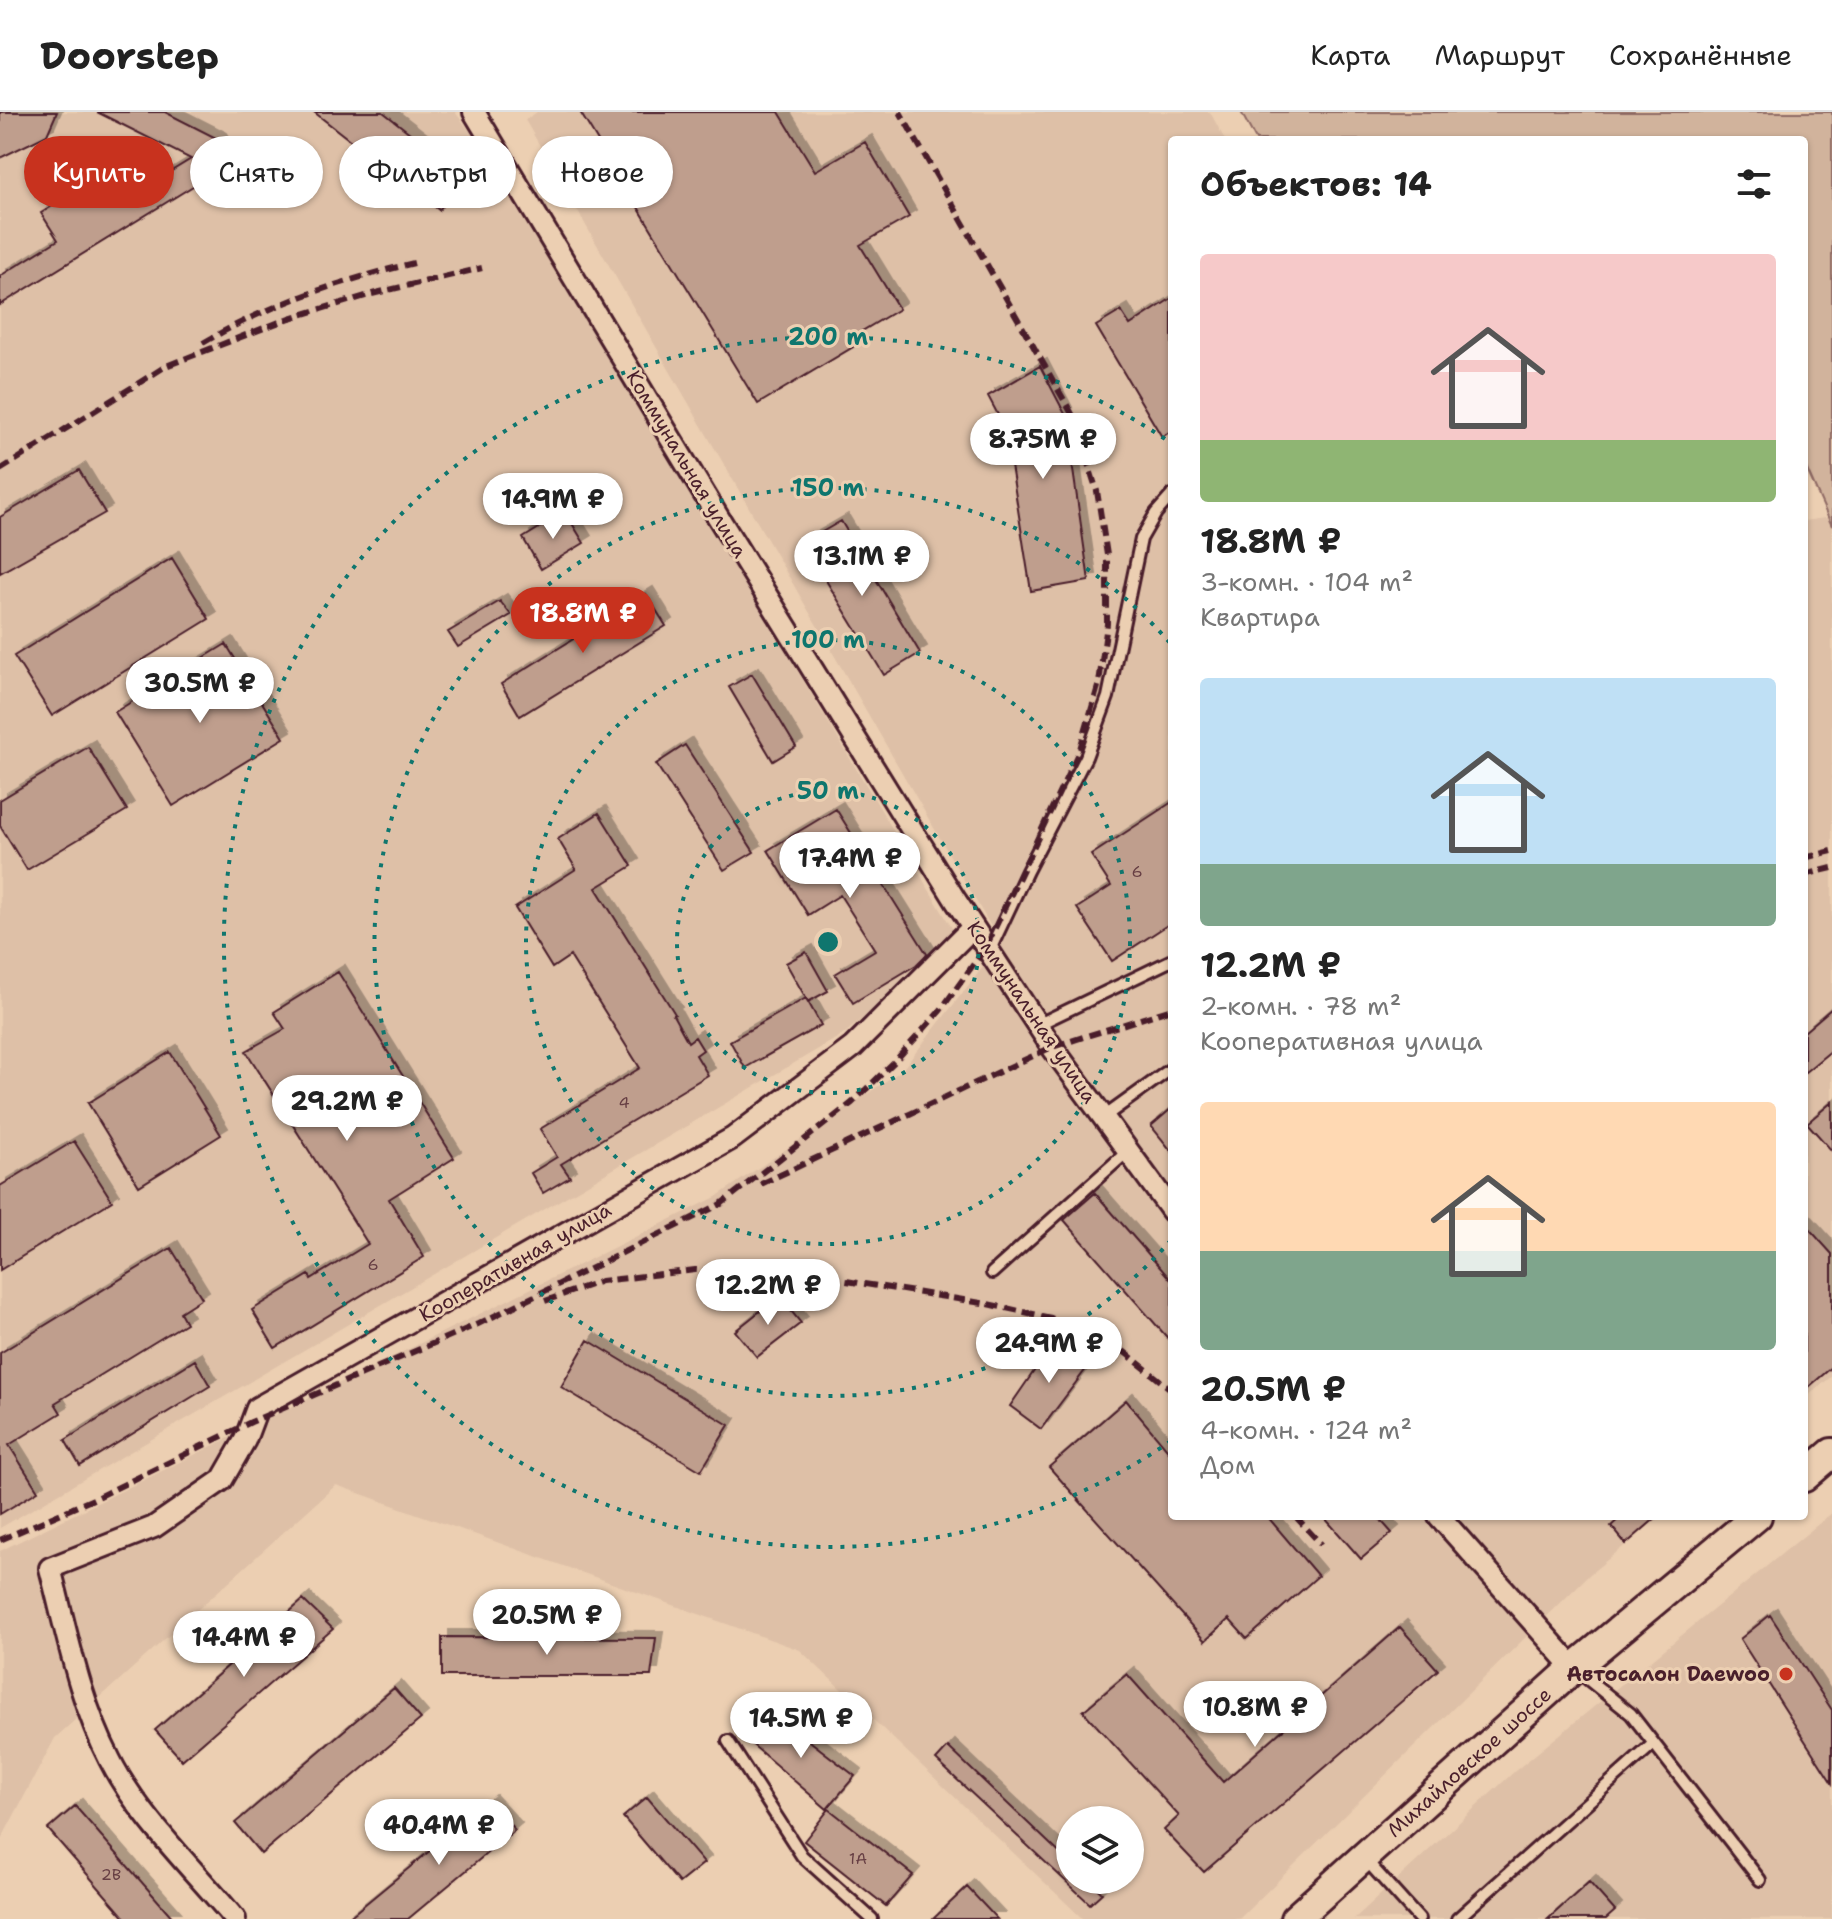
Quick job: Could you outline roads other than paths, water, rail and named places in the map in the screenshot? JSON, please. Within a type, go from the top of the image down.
[{"type":"main road","points":[[1808,1474],[1832,1453]]},
{"type":"main road","name":"Михайловское шоссе","points":[[1295,1919],[1574,1668],[1752,1520]]},
{"type":"street","name":"Коммунальная улица","points":[[474,112],[718,517],[973,927],[1037,1025],[1168,1206]]},
{"type":"street","name":"Кооперативная улица","points":[[235,1919],[135,1801],[111,1762],[90,1717],[50,1568],[154,1527],[222,1480],[245,1440],[257,1408],[733,1138],[853,1047],[973,927]]},
{"type":"street","points":[[1443,1520],[1574,1668]]},
{"type":"lane","points":[[989,952],[1086,757],[1108,697],[1141,539],[1168,500]]},
{"type":"lane","points":[[1037,1025],[1168,962]]},
{"type":"lane","points":[[1104,1117],[1168,1071]]},
{"type":"lane","points":[[992,1273],[1128,1151]]},
{"type":"lane","points":[[1574,1668],[1631,1714],[1760,1880]]},
{"type":"lane","points":[[728,1741],[802,1856],[872,1919]]},
{"type":"lane","points":[[1457,1919],[1653,1744]]},
{"type":"lane","points":[[1364,1857],[1419,1919]]},
{"type":"railway","points":[[0,1540],[100,1496],[251,1422],[478,1324],[721,1204],[852,1103],[940,1011],[986,947],[1080,749],[1099,683],[1107,624],[1107,555],[1097,491],[1072,414],[900,112]]},
{"type":"railway","points":[[203,343],[253,317],[306,295],[414,263]]},
{"type":"railway","points":[[0,470],[166,366],[290,318],[376,293],[482,268]]},
{"type":"railway","points":[[1808,857],[1832,851]]},
{"type":"railway","points":[[1808,874],[1832,868]]},
{"type":"railway","points":[[761,1184],[1052,1047],[1168,1010]]},
{"type":"railway","points":[[545,1301],[601,1281],[695,1270],[822,1277],[988,1304],[1051,1318],[1111,1341],[1168,1387]]},
{"type":"railway","points":[[1299,1520],[1321,1544]]},
{"type":"place","name":"Автосалон Daewoo","points":[[1786,1674]]}]
